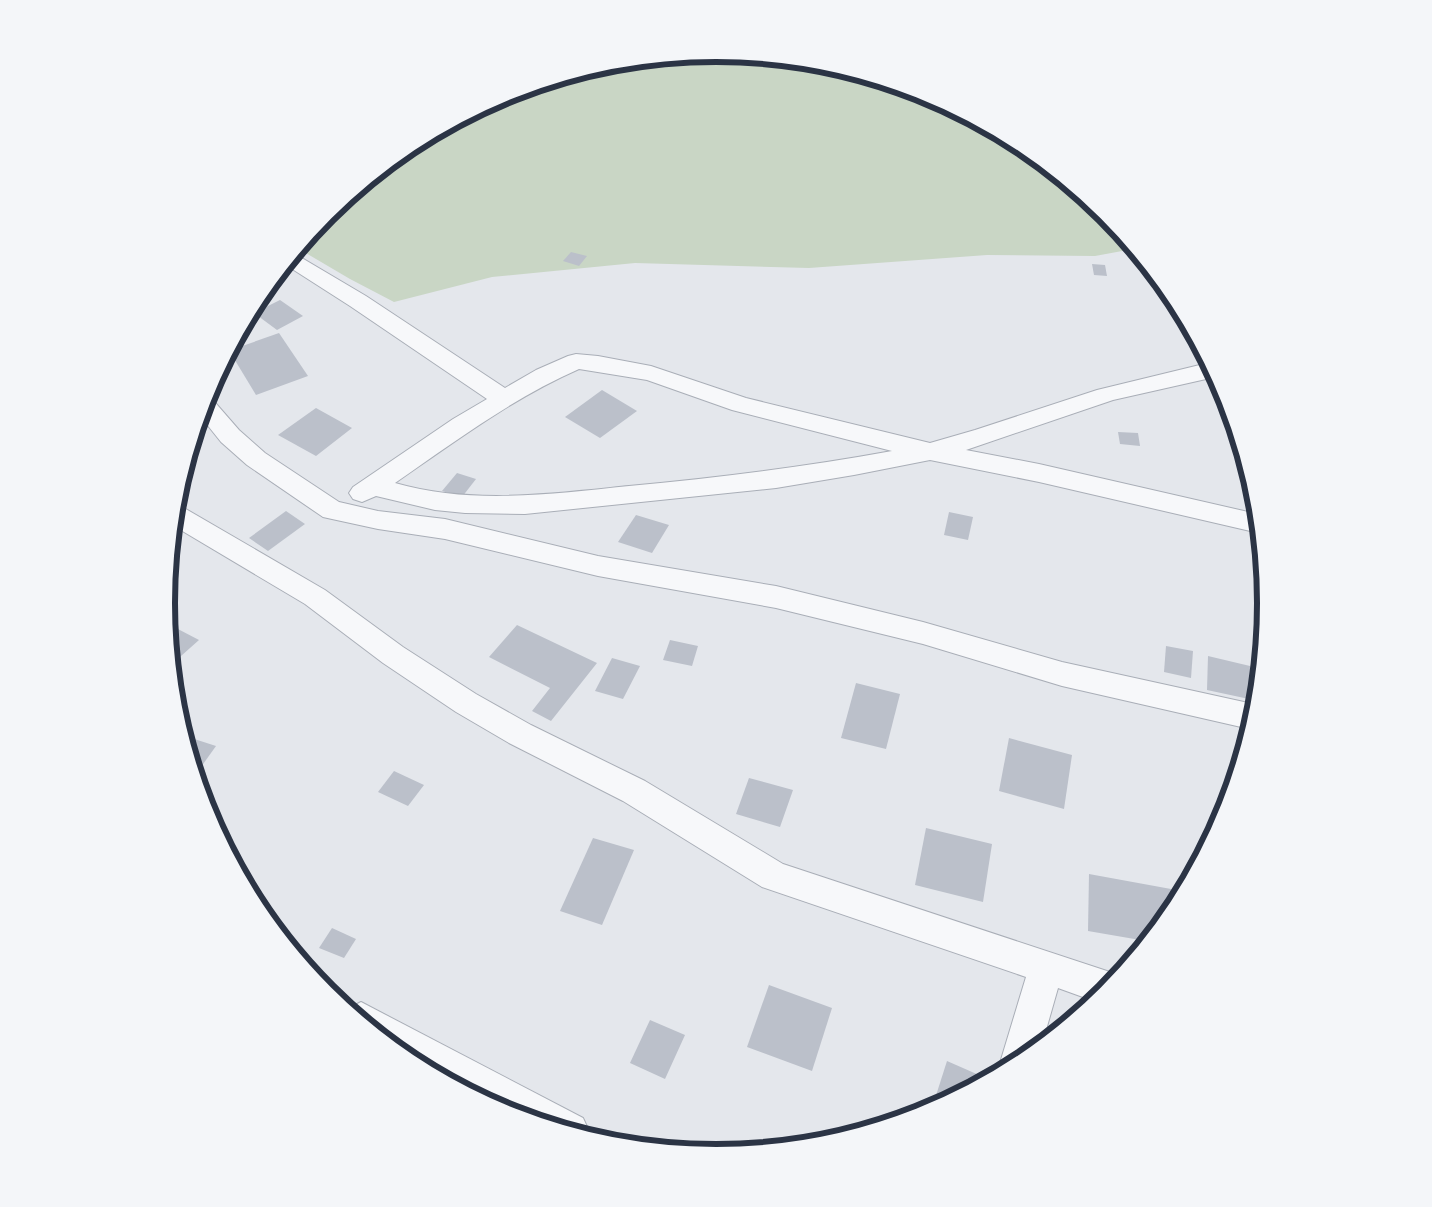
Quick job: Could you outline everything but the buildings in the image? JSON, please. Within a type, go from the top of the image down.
[{"type":"street","points":[[296,262],[358,301],[504,399]]},
{"type":"street","points":[[332,510],[373,486],[461,425],[544,375],[571,362],[598,363],[651,373],[740,404],[905,446],[1039,473],[1250,522]]},
{"type":"street","points":[[373,486],[402,496],[443,503],[498,507],[722,486],[839,470],[932,451],[994,433],[1072,405],[1158,380],[1204,371]]},
{"type":"street","points":[[210,413],[230,436],[256,459],[332,510],[378,520],[445,529],[598,566],[776,597],[923,633],[1062,674],[1246,715]]},
{"type":"street","points":[[182,519],[315,597],[393,655],[466,703],[520,734],[634,791],[774,876],[1100,985]]},
{"type":"street","points":[[1022,1049],[1046,968]]},
{"type":"street","points":[[391,1036],[541,1116]]},
{"type":"green space","points":[[716,62],[787,67],[822,73],[890,91],[955,118],[1017,154],[1045,174],[1099,221],[1126,250],[1095,256],[987,255],[809,268],[635,263],[492,277],[394,302],[305,252],[333,221],[359,197],[415,154],[446,135],[477,118],[509,104],[542,91],[576,81],[645,67]]}]
